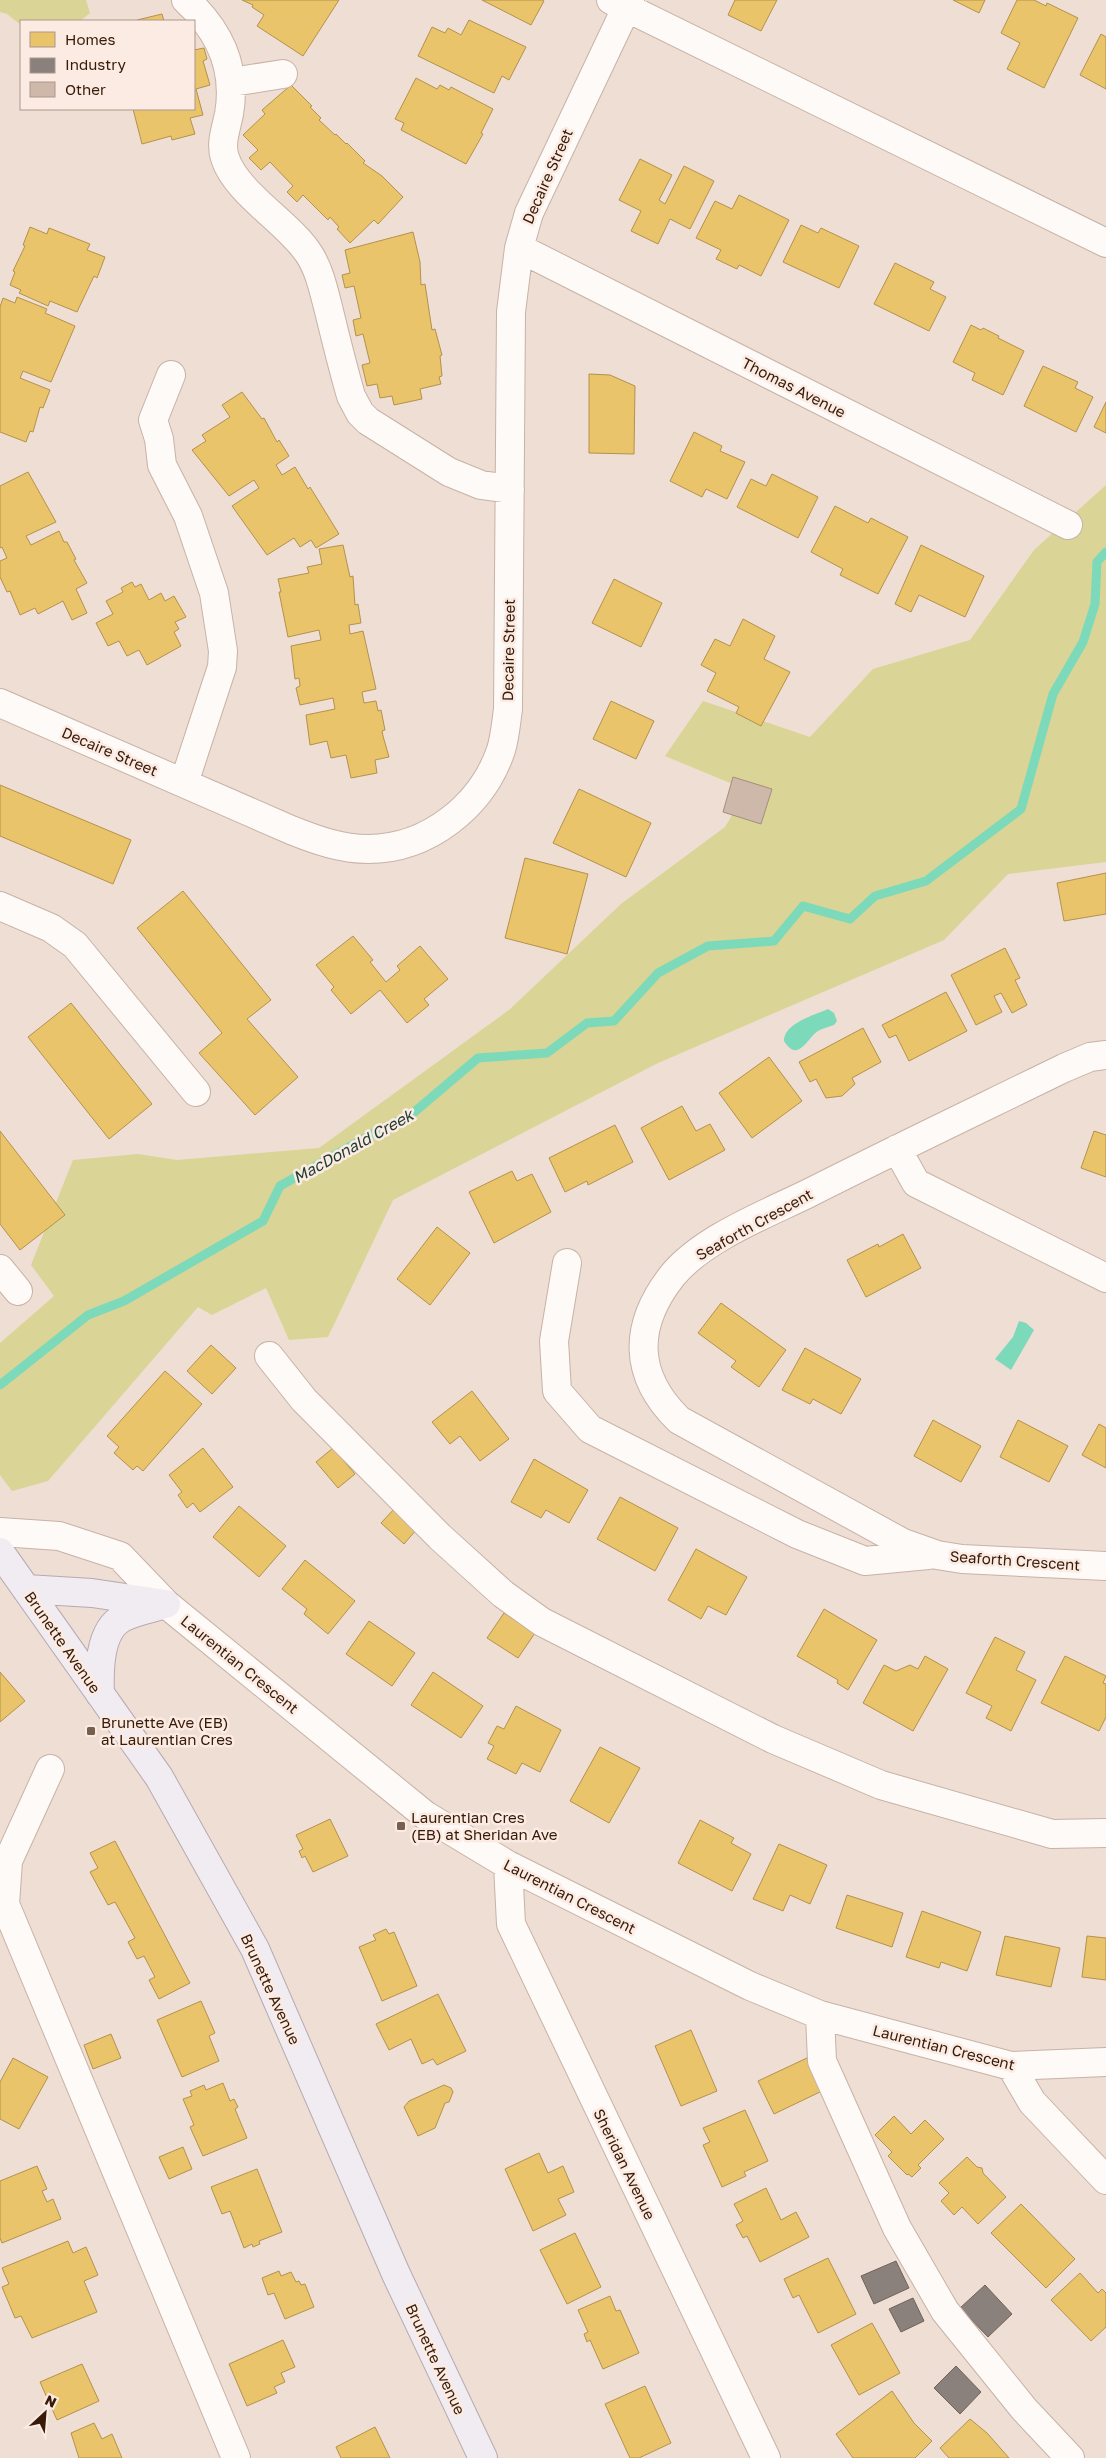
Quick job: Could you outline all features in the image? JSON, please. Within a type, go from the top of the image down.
[{"type":"main road","name":"Brunette Avenue","points":[[0,1552],[159,1778],[255,1950],[396,2274],[483,2458]]},
{"type":"main road","points":[[26,1588],[92,1592],[166,1604]]},
{"type":"main road","points":[[100,1694],[103,1649],[108,1631],[122,1618],[166,1604]]},
{"type":"street","points":[[186,0],[204,18],[220,41],[230,68],[232,96],[223,143],[226,162],[237,180],[294,236],[310,255],[321,280],[351,396],[360,413],[376,426],[449,472],[481,484],[510,489]]},
{"type":"street","points":[[622,3],[1106,243]]},
{"type":"street","name":"Decaire Street","points":[[0,703],[304,836],[352,848],[370,849],[417,839],[437,829],[463,811],[479,792],[492,771],[501,750],[506,727],[511,312],[519,248],[533,202],[622,3]]},
{"type":"street","points":[[232,82],[283,74]]},
{"type":"street","name":"Thomas Avenue","points":[[519,248],[1068,525]]},
{"type":"street","points":[[171,375],[153,420],[159,439],[162,465],[188,516],[214,593],[223,651],[222,666],[184,783]]},
{"type":"street","points":[[0,906],[51,928],[76,945],[196,1092]]},
{"type":"street","name":"Seaforth Crescent","points":[[1106,1054],[1090,1057],[1064,1068],[897,1149],[710,1244],[673,1275],[651,1310],[644,1330],[643,1349],[645,1368],[653,1388],[663,1404],[679,1420],[903,1543],[937,1554],[962,1559],[1106,1566]]},
{"type":"street","points":[[897,1149],[916,1183],[1106,1278]]},
{"type":"street","points":[[567,1263],[554,1341],[557,1391],[590,1429],[798,1534],[865,1561],[937,1554]]},
{"type":"street","points":[[0,1270],[18,1291]]},
{"type":"street","points":[[269,1356],[304,1400],[440,1537],[503,1594],[542,1622],[773,1739],[881,1786],[1052,1834],[1106,1833]]},
{"type":"street","name":"Laurentian Crescent","points":[[0,1532],[59,1536],[120,1556],[166,1604],[425,1815],[508,1865],[750,1986],[820,2015],[1011,2066],[1106,2062]]},
{"type":"street","points":[[50,1769],[8,1861],[2,1909],[236,2458]]},
{"type":"street","name":"Sheridan Avenue","points":[[508,1865],[511,1924],[766,2458]]},
{"type":"street","points":[[820,2015],[822,2061],[897,2228],[945,2310],[1024,2408],[1070,2458]]},
{"type":"street","points":[[1011,2066],[1032,2102],[1106,2180]]},
{"type":"shaded area","points":[[0,0],[86,0],[90,13],[81,20],[20,20],[20,24],[7,14],[0,12]]},
{"type":"shaded area","points":[[1106,485],[1106,862],[1008,874],[944,940],[658,1063],[393,1200],[328,1337],[289,1340],[266,1288],[212,1315],[198,1307],[48,1481],[12,1491],[0,1475],[0,1343],[54,1296],[31,1265],[73,1160],[138,1154],[177,1160],[319,1148],[509,1010],[621,904],[725,827],[747,790],[665,756],[703,701],[810,737],[873,669],[970,640],[1034,550]]},
{"type":"shaded area","points":[[828,1009],[834,1013],[837,1021],[834,1025],[818,1031],[798,1050],[789,1047],[784,1041],[789,1029],[801,1020]]},
{"type":"shaded area","points":[[1019,1321],[1026,1323],[1034,1330],[1011,1370],[995,1359],[1013,1337]]},
{"type":"building: Homes","points":[[242,0],[339,0],[303,56],[257,26],[264,15],[252,7],[253,5]]},
{"type":"building: Homes","points":[[482,0],[542,0],[544,1],[531,25]]},
{"type":"building: Homes","points":[[735,0],[777,0],[761,31],[728,15]]},
{"type":"building: Homes","points":[[953,0],[985,0],[979,13]]},
{"type":"building: Homes","points":[[1017,0],[1034,0],[1046,6],[1047,3],[1078,18],[1044,88],[1007,69],[1020,43],[1001,33]]},
{"type":"building: Homes","points":[[162,14],[164,20],[137,20]]},
{"type":"building: Homes","points":[[469,20],[526,47],[509,80],[502,76],[494,93],[418,56],[432,27],[445,33],[448,28],[461,35]]},
{"type":"building: Homes","points":[[1101,34],[1106,37],[1106,89],[1080,75]]},
{"type":"building: Homes","points":[[204,48],[207,59],[203,61],[210,85],[196,89],[203,115],[190,118],[195,134],[172,140],[171,136],[142,144],[133,110],[195,110],[195,50]]},
{"type":"building: Homes","points":[[416,78],[437,89],[440,85],[449,90],[451,87],[493,109],[481,133],[483,134],[466,164],[401,130],[404,123],[395,119]]},
{"type":"building: Homes","points":[[291,85],[312,106],[310,107],[321,118],[319,120],[347,143],[365,161],[363,163],[382,176],[403,197],[378,224],[374,220],[350,243],[337,229],[339,227],[330,217],[328,220],[303,195],[297,202],[287,192],[293,186],[270,162],[261,170],[249,158],[258,150],[243,135],[265,114],[262,110]]},
{"type":"building: Homes","points":[[640,159],[672,175],[659,200],[665,204],[684,166],[714,181],[690,229],[670,219],[658,244],[631,231],[641,211],[619,200]]},
{"type":"building: Homes","points":[[739,195],[789,220],[761,276],[739,265],[737,269],[716,259],[721,250],[696,238],[715,201],[732,209]]},
{"type":"building: Homes","points":[[801,225],[818,233],[821,228],[859,246],[839,288],[783,262]]},
{"type":"building: Homes","points":[[30,227],[47,234],[49,228],[90,244],[87,250],[105,257],[97,278],[94,276],[77,312],[50,301],[48,306],[19,293],[21,290],[10,285],[15,272],[13,271],[25,246],[23,245]]},
{"type":"building: Homes","points":[[413,232],[420,262],[421,285],[425,284],[432,330],[435,329],[442,355],[440,356],[442,376],[439,377],[441,384],[420,389],[422,399],[394,405],[392,396],[380,398],[377,384],[367,386],[362,365],[370,363],[363,334],[356,336],[353,320],[361,318],[354,286],[345,288],[342,275],[350,273],[345,250]]},
{"type":"building: Homes","points":[[895,263],[934,282],[930,289],[946,297],[929,331],[874,304]]},
{"type":"building: Homes","points":[[17,297],[47,309],[45,313],[75,326],[51,382],[23,371],[20,378],[50,390],[43,408],[40,407],[33,432],[30,431],[26,442],[0,432],[0,307],[3,298],[15,303]]},
{"type":"building: Homes","points":[[971,325],[981,330],[983,328],[1024,351],[1003,395],[972,380],[975,373],[953,362]]},
{"type":"building: Homes","points":[[1043,366],[1078,382],[1075,388],[1093,397],[1076,432],[1024,406]]},
{"type":"building: Homes","points":[[589,374],[610,375],[635,386],[634,454],[589,453]]},
{"type":"building: Homes","points":[[242,392],[262,419],[264,418],[277,442],[279,440],[289,456],[276,465],[282,475],[295,467],[308,489],[310,487],[339,534],[316,548],[311,540],[300,547],[294,538],[267,555],[232,506],[259,488],[254,480],[229,496],[192,450],[206,441],[202,435],[230,417],[222,405]]},
{"type":"building: Homes","points":[[1106,402],[1106,433],[1094,427]]},
{"type":"building: Homes","points":[[694,432],[722,446],[720,451],[745,462],[727,499],[706,489],[702,497],[670,481]]},
{"type":"building: Homes","points":[[28,472],[56,522],[26,536],[31,545],[59,531],[64,542],[67,542],[76,559],[74,560],[87,583],[76,589],[87,613],[72,620],[63,601],[38,614],[35,608],[20,615],[10,591],[7,592],[0,577],[0,561],[7,558],[2,547],[0,548],[0,486]]},
{"type":"building: Homes","points":[[772,474],[818,497],[798,538],[737,507],[751,479],[766,486]]},
{"type":"building: Homes","points":[[835,506],[868,523],[871,518],[908,537],[878,594],[840,575],[843,569],[811,552]]},
{"type":"building: Homes","points":[[343,545],[350,577],[353,576],[355,605],[358,604],[361,623],[349,625],[350,634],[363,631],[376,689],[362,692],[364,703],[376,701],[378,711],[381,710],[385,730],[382,731],[389,757],[375,760],[377,773],[351,778],[346,755],[331,758],[327,741],[310,745],[306,715],[335,709],[333,698],[300,705],[296,688],[300,686],[299,678],[295,679],[291,646],[321,640],[319,630],[288,637],[278,579],[309,573],[307,567],[322,564],[319,549]]},
{"type":"building: Homes","points":[[921,545],[984,576],[965,617],[919,595],[911,612],[895,604]]},
{"type":"building: Homes","points":[[614,579],[662,603],[641,647],[592,623]]},
{"type":"building: Homes","points":[[132,582],[135,587],[141,584],[149,600],[161,593],[165,601],[174,596],[186,617],[175,622],[179,629],[174,632],[181,646],[147,665],[139,650],[127,656],[119,641],[108,646],[96,623],[113,614],[106,601],[123,592],[121,588]]},
{"type":"building: Homes","points":[[743,619],[775,636],[764,659],[790,672],[761,726],[736,713],[739,707],[707,691],[716,673],[701,665],[715,639],[730,646]]},
{"type":"building: Homes","points":[[611,701],[654,721],[636,759],[593,739]]},
{"type":"building: Homes","points":[[0,785],[131,840],[113,884],[0,836]]},
{"type":"building: Homes","points":[[579,789],[651,823],[626,877],[553,843]]},
{"type":"building: Homes","points":[[525,858],[588,874],[567,954],[505,938]]},
{"type":"building: Homes","points":[[1106,873],[1106,914],[1064,921],[1057,883]]},
{"type":"building: Homes","points":[[183,891],[271,1000],[247,1019],[298,1077],[255,1115],[199,1053],[222,1033],[137,928]]},
{"type":"building: Homes","points":[[353,936],[373,960],[370,962],[386,982],[400,970],[397,966],[420,946],[448,979],[424,999],[429,1005],[407,1023],[380,990],[351,1014],[331,990],[334,987],[316,965]]},
{"type":"building: Homes","points":[[1005,948],[1020,978],[1015,980],[1027,1005],[1012,1013],[1001,993],[994,996],[1002,1012],[976,1025],[951,975]]},
{"type":"building: Homes","points":[[946,992],[967,1031],[909,1061],[896,1035],[889,1038],[882,1025]]},
{"type":"building: Homes","points":[[71,1003],[152,1104],[109,1139],[28,1037]]},
{"type":"building: Homes","points":[[863,1028],[881,1062],[852,1078],[855,1084],[842,1096],[826,1098],[816,1079],[810,1082],[799,1062]]},
{"type":"building: Homes","points":[[769,1057],[802,1101],[752,1138],[719,1093]]},
{"type":"building: Homes","points":[[682,1106],[696,1131],[710,1124],[725,1150],[669,1180],[641,1128]]},
{"type":"building: Homes","points":[[615,1125],[633,1162],[588,1185],[587,1181],[565,1192],[549,1158]]},
{"type":"building: Homes","points":[[0,1131],[65,1215],[20,1250],[0,1224]]},
{"type":"building: Homes","points":[[1094,1131],[1106,1135],[1106,1177],[1081,1168]]},
{"type":"building: Homes","points":[[512,1171],[517,1181],[532,1174],[551,1212],[494,1243],[469,1192]]},
{"type":"building: Homes","points":[[437,1227],[470,1253],[430,1305],[397,1279]]},
{"type":"building: Homes","points":[[903,1234],[921,1268],[866,1297],[847,1260],[878,1244],[879,1247]]},
{"type":"building: Homes","points":[[721,1303],[786,1350],[759,1387],[731,1367],[736,1361],[698,1333]]},
{"type":"building: Homes","points":[[211,1345],[236,1368],[212,1394],[187,1371]]},
{"type":"building: Homes","points":[[805,1348],[861,1379],[841,1414],[813,1399],[810,1404],[782,1390]]},
{"type":"building: Homes","points":[[165,1371],[202,1404],[143,1471],[137,1466],[133,1470],[114,1453],[119,1447],[107,1436]]},
{"type":"building: Homes","points":[[472,1391],[509,1439],[480,1461],[460,1436],[450,1444],[432,1422]]},
{"type":"building: Homes","points":[[933,1420],[981,1446],[961,1482],[914,1456]]},
{"type":"building: Homes","points":[[1018,1420],[1068,1446],[1049,1482],[1000,1457]]},
{"type":"building: Homes","points":[[1099,1424],[1106,1428],[1106,1468],[1082,1455]]},
{"type":"building: Homes","points":[[203,1448],[233,1487],[200,1512],[193,1503],[187,1508],[178,1495],[182,1492],[169,1475]]},
{"type":"building: Homes","points":[[333,1448],[355,1474],[338,1488],[316,1462]]},
{"type":"building: Homes","points":[[534,1459],[588,1490],[569,1523],[546,1510],[541,1518],[511,1502]]},
{"type":"building: Homes","points":[[620,1497],[678,1528],[655,1571],[597,1539]]},
{"type":"building: Homes","points":[[239,1506],[286,1546],[259,1577],[213,1537]]},
{"type":"building: Homes","points":[[395,1508],[417,1529],[404,1544],[381,1523]]},
{"type":"building: Homes","points":[[696,1549],[747,1577],[726,1615],[708,1606],[701,1619],[668,1600]]},
{"type":"building: Homes","points":[[305,1560],[355,1601],[328,1634],[304,1614],[307,1609],[282,1589]]},
{"type":"building: Homes","points":[[824,1609],[877,1640],[848,1690],[837,1683],[838,1680],[797,1656]]},
{"type":"building: Homes","points":[[504,1613],[535,1633],[518,1658],[487,1638]]},
{"type":"building: Homes","points":[[369,1621],[415,1653],[392,1686],[346,1654]]},
{"type":"building: Homes","points":[[995,1637],[1025,1652],[1016,1670],[1036,1680],[1011,1731],[986,1718],[992,1706],[966,1693]]},
{"type":"building: Homes","points":[[925,1656],[948,1669],[913,1731],[863,1703],[884,1665],[896,1671],[910,1665],[918,1669]]},
{"type":"building: Homes","points":[[1065,1656],[1106,1676],[1103,1683],[1106,1684],[1106,1717],[1099,1731],[1041,1703]]},
{"type":"building: Homes","points":[[0,1672],[25,1701],[0,1722]]},
{"type":"building: Homes","points":[[433,1672],[483,1706],[461,1738],[411,1705]]},
{"type":"building: Homes","points":[[516,1706],[561,1730],[540,1772],[522,1763],[516,1774],[487,1759],[494,1746],[488,1743],[497,1726],[504,1729]]},
{"type":"building: Homes","points":[[600,1747],[640,1768],[609,1823],[570,1801]]},
{"type":"building: Homes","points":[[330,1819],[348,1856],[313,1872],[305,1856],[302,1858],[299,1851],[303,1849],[296,1835]]},
{"type":"building: Homes","points":[[700,1820],[734,1838],[731,1843],[751,1854],[732,1891],[678,1863]]},
{"type":"building: Homes","points":[[115,1841],[190,1983],[159,1999],[149,1980],[155,1977],[144,1956],[137,1959],[128,1942],[135,1938],[115,1902],[108,1905],[90,1872],[98,1868],[90,1853]]},
{"type":"building: Homes","points":[[779,1844],[827,1865],[810,1904],[790,1895],[783,1911],[753,1899]]},
{"type":"building: Homes","points":[[847,1895],[903,1913],[892,1947],[836,1928]]},
{"type":"building: Homes","points":[[922,1911],[981,1932],[967,1971],[941,1962],[939,1968],[906,1957]]},
{"type":"building: Homes","points":[[386,1929],[389,1934],[394,1932],[417,1986],[382,2001],[359,1947],[376,1940],[373,1935]]},
{"type":"building: Homes","points":[[1005,1936],[1060,1948],[1051,1987],[996,1975]]},
{"type":"building: Homes","points":[[1087,1936],[1106,1938],[1106,1980],[1082,1977]]},
{"type":"building: Homes","points":[[438,1994],[466,2051],[437,2065],[433,2059],[422,2064],[411,2039],[389,2050],[376,2024]]},
{"type":"building: Homes","points":[[201,2001],[215,2033],[209,2036],[219,2061],[182,2077],[157,2020]]},
{"type":"building: Homes","points":[[691,2030],[717,2091],[681,2106],[655,2046]]},
{"type":"building: Homes","points":[[111,2034],[121,2058],[93,2069],[84,2045]]},
{"type":"building: Homes","points":[[13,2058],[48,2077],[19,2129],[0,2119],[0,2082]]},
{"type":"building: Homes","points":[[807,2058],[822,2091],[774,2114],[758,2081]]},
{"type":"building: Homes","points":[[223,2083],[230,2101],[234,2099],[238,2107],[235,2109],[247,2138],[203,2156],[190,2127],[194,2125],[183,2099],[192,2096],[190,2091],[204,2085],[206,2090]]},
{"type":"building: Homes","points":[[444,2085],[451,2088],[453,2092],[449,2102],[445,2103],[435,2128],[418,2136],[404,2107],[409,2101]]},
{"type":"building: Homes","points":[[745,2110],[768,2161],[744,2172],[746,2176],[722,2187],[703,2145],[710,2142],[703,2128]]},
{"type":"building: Homes","points":[[894,2116],[911,2134],[925,2120],[944,2139],[918,2165],[921,2168],[912,2177],[907,2175],[888,2156],[892,2152],[875,2135]]},
{"type":"building: Homes","points":[[183,2147],[192,2169],[169,2179],[159,2157]]},
{"type":"building: Homes","points":[[539,2153],[548,2173],[563,2166],[574,2192],[558,2199],[566,2215],[533,2231],[505,2169]]},
{"type":"building: Homes","points":[[967,2157],[977,2167],[982,2168],[983,2173],[1006,2197],[978,2224],[962,2207],[954,2215],[941,2201],[949,2193],[939,2183]]},
{"type":"building: Homes","points":[[37,2166],[47,2189],[42,2191],[47,2202],[53,2199],[61,2219],[2,2243],[0,2238],[0,2181]]},
{"type":"building: Homes","points":[[257,2169],[282,2232],[259,2241],[260,2244],[253,2247],[252,2244],[244,2248],[230,2211],[222,2214],[211,2187]]},
{"type":"building: Homes","points":[[766,2188],[781,2220],[796,2212],[809,2237],[760,2262],[747,2236],[743,2238],[736,2225],[743,2221],[734,2204]]},
{"type":"building: Homes","points":[[1021,2204],[1075,2259],[1046,2288],[991,2233]]},
{"type":"building: Homes","points":[[575,2233],[601,2287],[567,2304],[540,2250]]},
{"type":"building: Homes","points":[[68,2241],[73,2253],[86,2247],[98,2275],[84,2281],[97,2312],[32,2338],[21,2316],[15,2318],[2,2287],[9,2284],[2,2268]]},
{"type":"building: Homes","points":[[828,2258],[856,2314],[818,2333],[799,2295],[793,2298],[784,2279]]},
{"type":"building: Homes","points":[[279,2271],[281,2276],[291,2272],[296,2282],[299,2281],[301,2285],[305,2284],[314,2307],[285,2319],[274,2293],[268,2295],[262,2278]]},
{"type":"building: Homes","points":[[1080,2273],[1098,2293],[1102,2289],[1106,2293],[1106,2327],[1091,2341],[1051,2300]]},
{"type":"building: Homes","points":[[610,2296],[616,2311],[620,2310],[639,2353],[603,2369],[590,2340],[587,2342],[584,2334],[588,2332],[578,2310]]},
{"type":"building: Homes","points":[[872,2323],[900,2373],[859,2395],[831,2345]]},
{"type":"building: Homes","points":[[283,2340],[295,2367],[281,2373],[285,2382],[274,2387],[277,2393],[247,2406],[229,2364]]},
{"type":"building: Homes","points":[[82,2364],[99,2401],[57,2420],[40,2382]]},
{"type":"building: Homes","points":[[645,2386],[671,2443],[639,2458],[630,2458],[605,2404]]},
{"type":"building: Homes","points":[[892,2391],[914,2423],[932,2441],[915,2458],[853,2458],[836,2434]]},
{"type":"building: Homes","points":[[970,2419],[987,2433],[1009,2458],[949,2458],[940,2448]]},
{"type":"building: Homes","points":[[94,2423],[102,2439],[112,2434],[122,2458],[79,2458],[71,2433]]},
{"type":"building: Homes","points":[[375,2427],[390,2458],[341,2458],[336,2447]]},
{"type":"building: Industry","points":[[896,2261],[909,2288],[874,2304],[861,2276]]},
{"type":"building: Industry","points":[[985,2285],[1012,2314],[988,2337],[960,2308]]},
{"type":"building: Industry","points":[[913,2298],[924,2321],[901,2332],[889,2309]]},
{"type":"building: Industry","points":[[956,2366],[981,2392],[960,2414],[934,2388]]},
{"type":"building: Other","points":[[733,777],[772,789],[761,824],[723,812]]},
{"type":"waterway","name":"MacDonald Creek","points":[[0,1385],[88,1315],[124,1301],[263,1221],[280,1186],[372,1134],[412,1114],[478,1058],[547,1053],[587,1023],[614,1021],[658,973],[708,946],[774,941],[803,906],[850,919],[875,896],[926,881],[1021,809],[1053,694],[1083,642],[1095,604],[1097,562],[1106,552]]},
{"type":"place","name":"Brunette Ave (EB) at Laurentian Cres","points":[[91,1731]]},
{"type":"place","name":"Laurentian Cres (EB) at Sheridan Ave","points":[[401,1826]]}]
